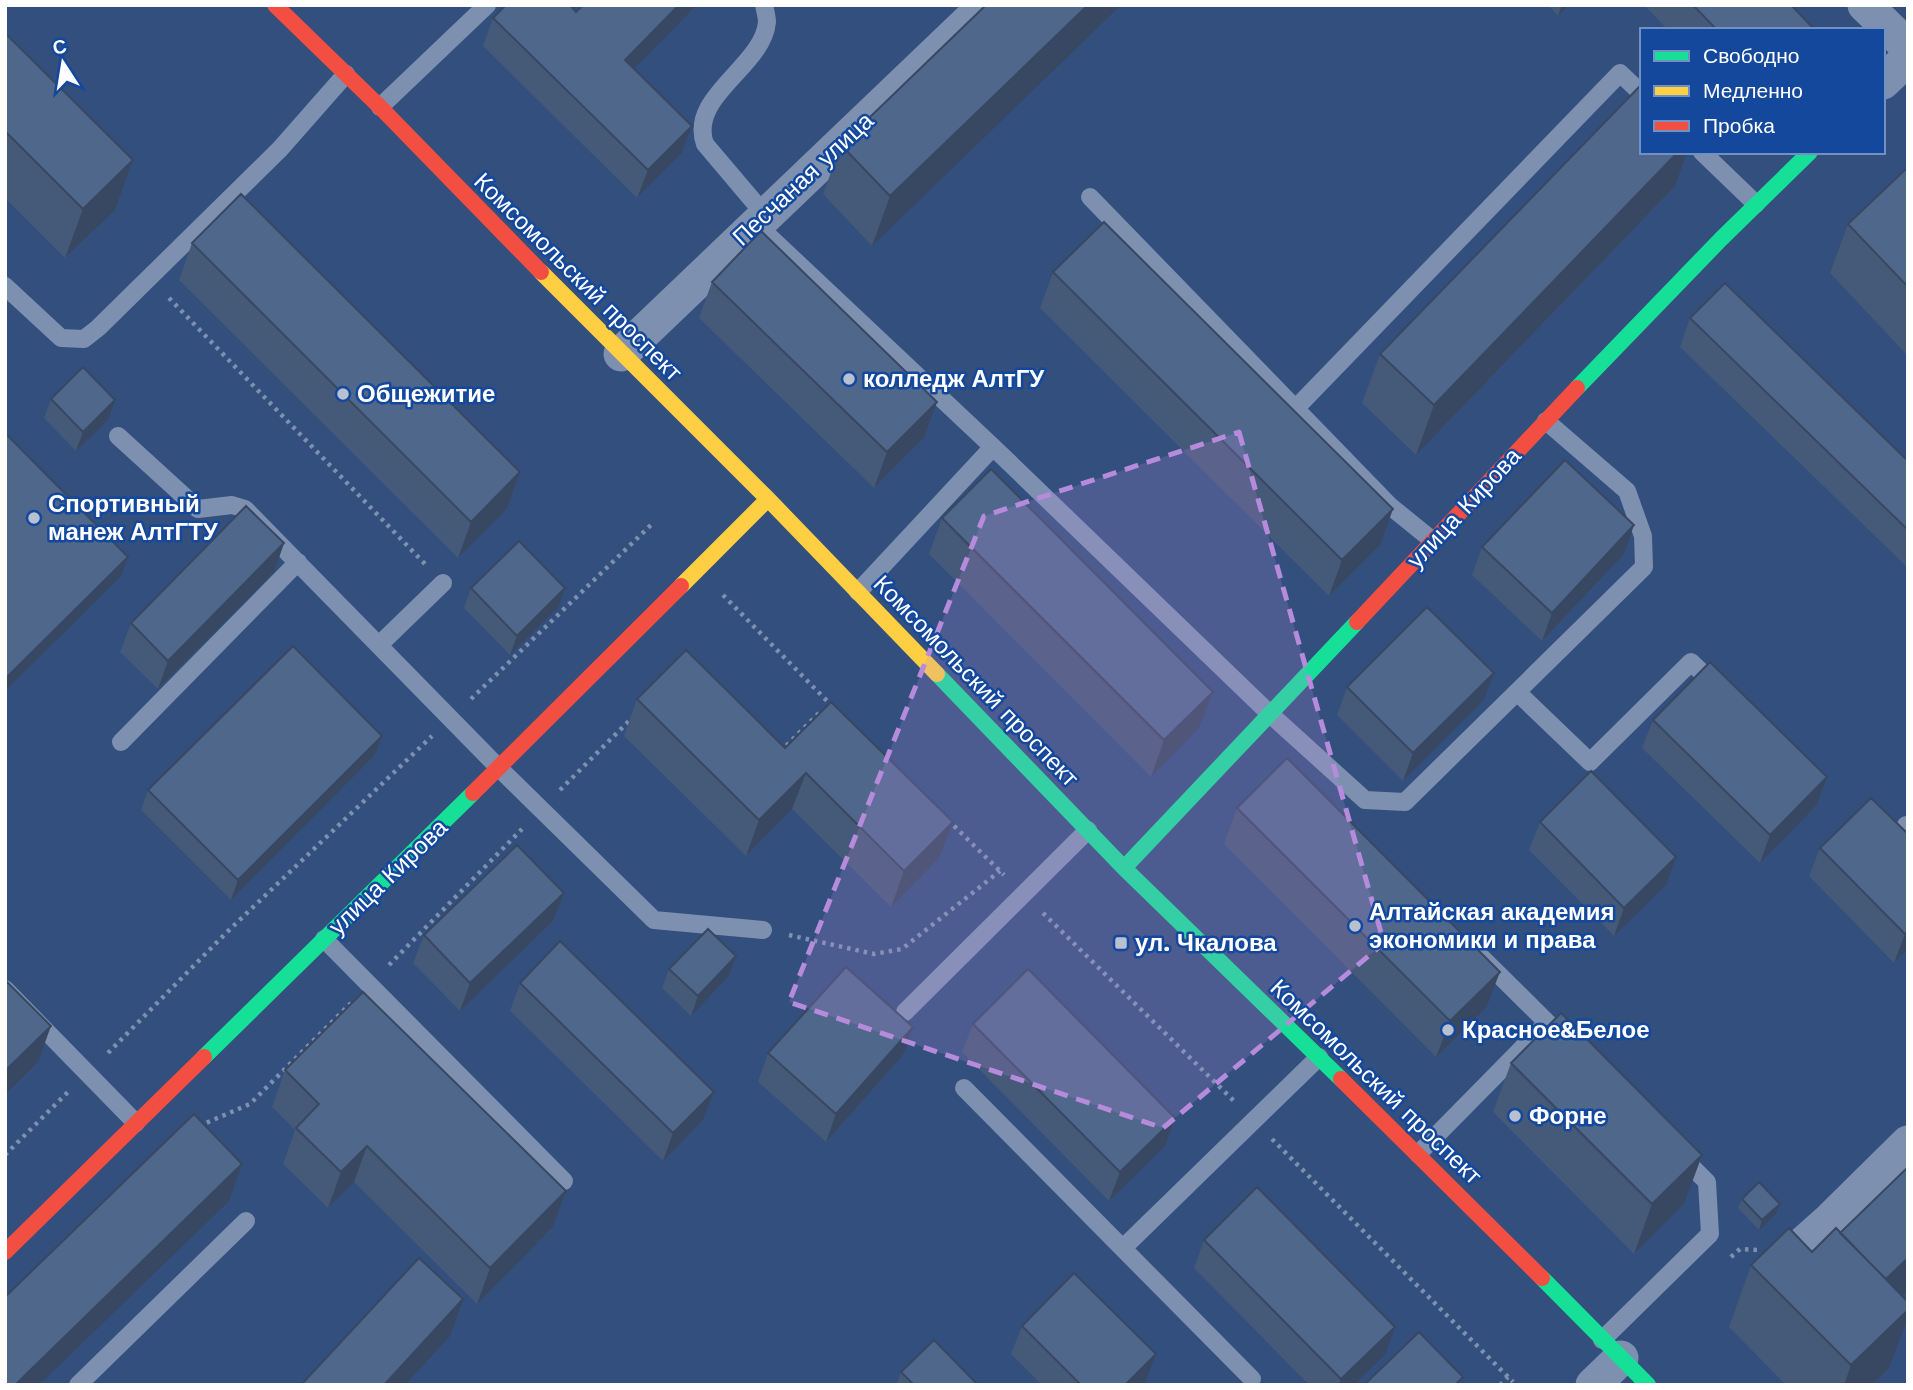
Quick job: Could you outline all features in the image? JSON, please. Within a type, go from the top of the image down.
[{"type":"street","name":"Комсомольский проспект","points":[[275,5],[380,107],[621,354],[768,499],[1124,869],[1418,1154],[1648,1385]]},
{"type":"street","name":"Песчаная улица","points":[[621,354],[986,5]]},
{"type":"street","points":[[1865,5],[1908,47]]},
{"type":"street","points":[[1885,80],[1908,58]]},
{"type":"street","name":"улица Кирова","points":[[1124,869],[1432,540],[1756,204],[1808,154]]},
{"type":"street","name":"улица Кирова","points":[[5,1252],[499,768],[768,499]]},
{"type":"street","points":[[1794,1252],[1908,1143]]},
{"type":"street","points":[[1592,1385],[1611,1349]]},
{"type":"lane","points":[[380,107],[487,5]]},
{"type":"lane","points":[[764,5],[767,22],[757,47],[707,110],[701,133],[705,144],[760,219],[1270,714],[1365,800],[1405,802],[1644,567],[1643,537],[1627,491],[1546,421]]},
{"type":"lane","points":[[1296,408],[1620,73],[1640,92]]},
{"type":"lane","points":[[5,286],[61,338],[84,339],[99,328],[280,149],[346,74]]},
{"type":"lane","points":[[1704,154],[1756,204]]},
{"type":"lane","points":[[1090,197],[1390,506],[1432,540]]},
{"type":"lane","points":[[118,436],[198,509],[232,505],[245,509],[499,768],[654,920],[763,930]]},
{"type":"lane","points":[[858,592],[993,447]]},
{"type":"lane","points":[[121,741],[298,562]]},
{"type":"lane","points":[[379,645],[443,583]]},
{"type":"lane","points":[[1517,692],[1590,762],[1691,662],[1731,701]]},
{"type":"lane","points":[[905,1012],[1088,830]]},
{"type":"lane","points":[[324,939],[564,1181]]},
{"type":"lane","points":[[1472,948],[1576,1051]]},
{"type":"lane","points":[[5,989],[136,1123]]},
{"type":"lane","points":[[1418,1154],[1547,1023]]},
{"type":"lane","points":[[1123,1248],[1319,1057]]},
{"type":"lane","points":[[964,1088],[1252,1379]]},
{"type":"lane","points":[[1611,1349],[1710,1234],[1707,1182],[1670,1144]]},
{"type":"lane","points":[[78,1385],[246,1221]]},
{"type":"path","points":[[149,278],[443,583]]},
{"type":"path","points":[[5,1155],[225,934],[653,523]]},
{"type":"path","points":[[720,592],[838,713]]},
{"type":"path","points":[[773,741],[782,750],[820,713]]},
{"type":"path","points":[[193,1128],[250,1104],[635,716]]},
{"type":"path","points":[[943,816],[1254,1121],[1513,1382]]},
{"type":"path","points":[[763,930],[874,954],[902,949],[1000,872]]},
{"type":"path","points":[[1721,1266],[1740,1249],[1794,1252]]},
{"type":"path","points":[[1500,1385],[1508,1377]]},
{"type":"highlighted area","points":[[1239,432],[1384,943],[1163,1128],[789,1002],[984,516]]},
{"type":"building","points":[[506,5],[570,5],[576,12],[583,5],[679,5],[625,60],[692,126],[648,170],[493,18]]},
{"type":"building","points":[[986,5],[1088,5],[890,196],[841,145]]},
{"type":"building","points":[[1693,5],[1791,5],[1813,28],[1715,28]]},
{"type":"building","points":[[5,33],[133,160],[83,209],[5,131]]},
{"type":"building","points":[[1640,86],[1640,154],[1676,154],[1434,405],[1380,354]]},
{"type":"building","points":[[1908,167],[1908,287],[1848,224]]},
{"type":"building","points":[[241,194],[520,472],[471,522],[192,243]]},
{"type":"building","points":[[1104,222],[1393,509],[1342,560],[1053,272]]},
{"type":"building","points":[[761,231],[937,402],[887,452],[712,282]]},
{"type":"building","points":[[1725,283],[1908,461],[1908,530],[1690,318]]},
{"type":"building","points":[[83,367],[115,400],[83,432],[51,399]]},
{"type":"building","name":"Спортивный манеж АлтГТУ","points":[[5,433],[128,557],[5,679]]},
{"type":"building","points":[[1565,460],[1634,525],[1552,613],[1482,547]]},
{"type":"building","points":[[991,469],[1213,692],[1164,740],[942,518]]},
{"type":"building","points":[[246,506],[284,543],[168,661],[131,623]]},
{"type":"building","points":[[519,541],[565,588],[517,636],[471,588]]},
{"type":"building","points":[[1427,607],[1494,673],[1413,753],[1347,687]]},
{"type":"building","points":[[293,646],[382,736],[238,880],[148,790]]},
{"type":"building","points":[[686,650],[785,748],[831,702],[953,822],[904,871],[806,773],[759,820],[637,699]]},
{"type":"building","points":[[1710,662],[1827,777],[1770,835],[1653,720]]},
{"type":"building","points":[[1287,758],[1500,972],[1450,1021],[1237,808]]},
{"type":"building","points":[[1591,771],[1676,857],[1624,908],[1540,822]]},
{"type":"building","points":[[1871,798],[1908,834],[1908,931],[1905,934],[1820,848]]},
{"type":"building","points":[[517,845],[564,893],[470,983],[424,935]]},
{"type":"building","points":[[708,929],[736,956],[698,996],[669,969]]},
{"type":"building","points":[[560,941],[714,1092],[673,1133],[520,983]]},
{"type":"building","points":[[846,967],[913,1027],[836,1114],[768,1053]]},
{"type":"building","points":[[1028,969],[1175,1118],[1120,1172],[973,1024]]},
{"type":"building","points":[[5,980],[51,1026],[5,1071]]},
{"type":"building","points":[[363,992],[566,1191],[490,1268],[367,1146],[341,1172],[296,1128],[319,1104],[285,1070]]},
{"type":"building","points":[[1561,1013],[1702,1155],[1652,1204],[1511,1063]]},
{"type":"building","points":[[194,1114],[242,1164],[15,1385],[5,1385],[5,1297]]},
{"type":"building","points":[[1908,1167],[1908,1258],[1886,1279],[1840,1233]]},
{"type":"building","points":[[1759,1182],[1780,1204],[1762,1220],[1742,1199]]},
{"type":"building","points":[[1257,1187],[1395,1327],[1341,1379],[1204,1240]]},
{"type":"building","points":[[1789,1228],[1812,1252],[1836,1228],[1908,1302],[1908,1310],[1851,1365],[1751,1265]]},
{"type":"building","points":[[419,1258],[463,1299],[384,1385],[301,1385]]},
{"type":"building","points":[[1074,1273],[1156,1354],[1125,1385],[1081,1385],[1022,1326]]},
{"type":"building","points":[[1419,1332],[1463,1377],[1455,1385],[1364,1385]]},
{"type":"building","points":[[934,1340],[978,1385],[914,1385],[901,1372]]},
{"type":"traffic: fast","points":[[1577,388],[1721,239],[1808,154]]},
{"type":"traffic: fast","points":[[1124,868],[1357,622]]},
{"type":"traffic: fast","points":[[937,674],[1124,868],[1341,1079]]},
{"type":"traffic: fast","points":[[204,1057],[473,793]]},
{"type":"traffic: fast","points":[[1542,1278],[1648,1385]]},
{"type":"traffic: slow","points":[[541,272],[768,499],[937,674]]},
{"type":"traffic: slow","points":[[681,586],[768,499]]},
{"type":"traffic: jam","points":[[275,5],[380,107],[541,272]]},
{"type":"traffic: jam","points":[[1357,622],[1577,388]]},
{"type":"traffic: jam","points":[[473,793],[681,586]]},
{"type":"traffic: jam","points":[[5,1252],[204,1057]]},
{"type":"traffic: jam","points":[[1341,1079],[1542,1278]]},
{"type":"place","name":"колледж АлтГУ","points":[[849,379]]},
{"type":"place","name":"Общежитие","points":[[343,394]]},
{"type":"place","name":"Спортивный манеж АлтГТУ","points":[[34,518]]},
{"type":"place","name":"Алтайская академия экономики и права","points":[[1355,926]]},
{"type":"place","name":"ул. Чкалова","points":[[1121,943]]},
{"type":"place","name":"Красное&Белое","points":[[1448,1030]]},
{"type":"place","name":"Форне","points":[[1515,1116]]}]
